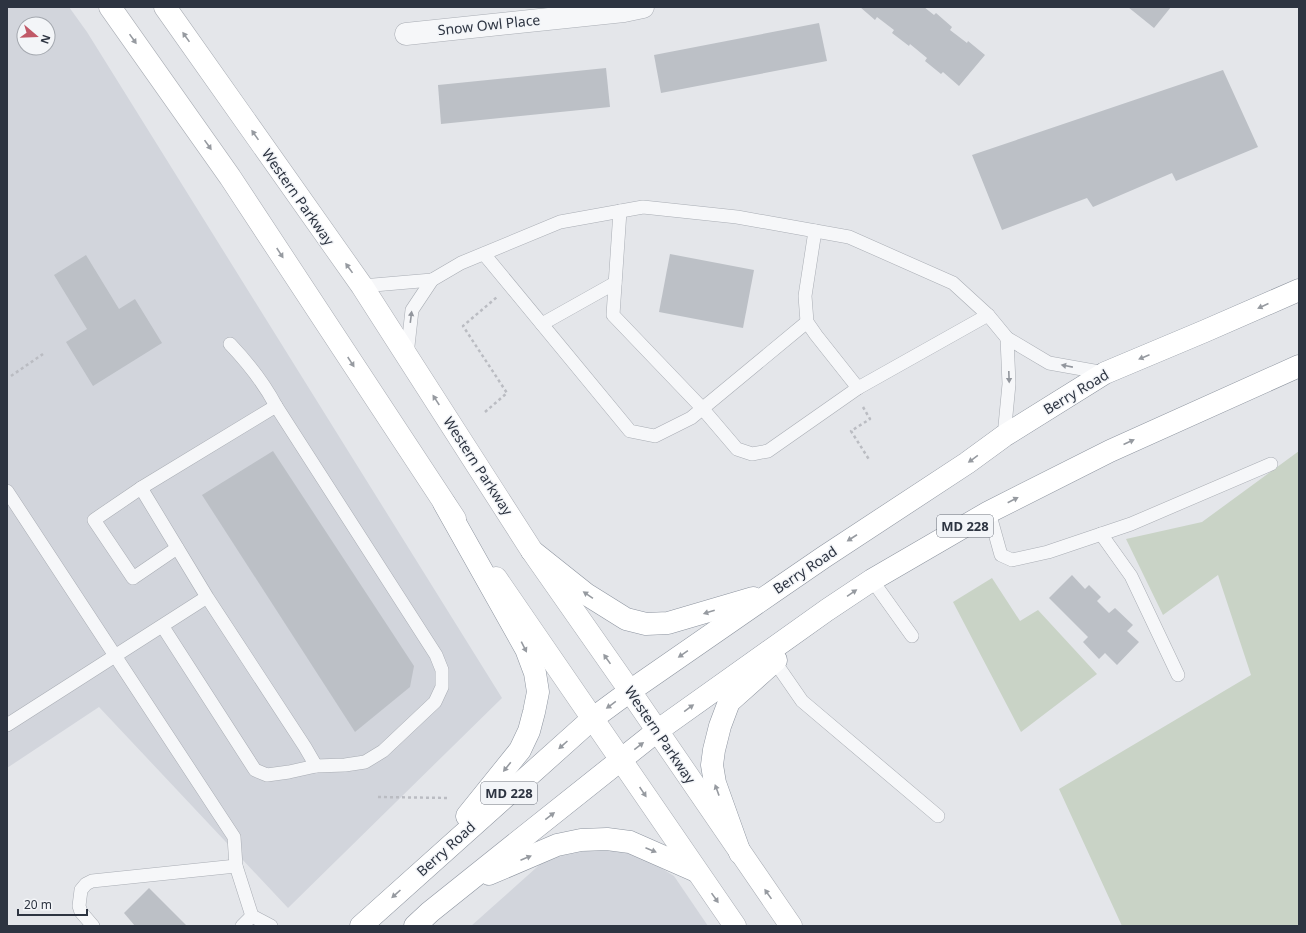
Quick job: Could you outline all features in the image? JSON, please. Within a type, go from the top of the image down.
[{"type":"main road","points":[[110,7],[230,177],[444,503],[735,926]]},
{"type":"main road","name":"Western Parkway","points":[[166,7],[362,286],[532,551],[791,926]]},
{"type":"main road","name":"Berry Road","points":[[362,926],[592,719],[824,556],[967,463],[1004,436],[1105,373],[1299,290]]},
{"type":"main road","name":"MD 228","points":[[415,926],[464,884],[657,731],[827,610],[872,580],[989,512],[1110,451],[1299,366]]},
{"type":"main road","points":[[425,868],[520,750],[529,730],[538,692],[535,673],[526,649],[444,503]]},
{"type":"main road","points":[[532,551],[586,594],[626,619],[646,624],[668,623],[773,592]]},
{"type":"main road","points":[[740,853],[714,783],[712,765],[720,726],[730,702],[775,662],[827,610]]},
{"type":"main road","points":[[464,884],[556,845],[581,840],[607,838],[630,842],[696,871]]},
{"type":"street","name":"Snow Owl Place","points":[[406,34],[624,11],[643,7]]},
{"type":"lane","points":[[362,286],[432,280],[461,263],[560,222],[620,211],[643,207],[738,218],[849,237],[953,283],[988,315],[1007,338],[1049,362],[1105,373]]},
{"type":"lane","points":[[620,211],[613,315],[702,408],[737,449],[752,454],[768,451],[856,389],[988,315]]},
{"type":"lane","points":[[815,231],[805,296],[808,322],[856,389]]},
{"type":"lane","points":[[484,254],[630,432],[655,436],[691,418],[808,322]]},
{"type":"lane","points":[[407,356],[412,310],[432,280]]},
{"type":"lane","points":[[542,324],[615,283]]},
{"type":"lane","points":[[1004,436],[1009,384],[1007,338]]},
{"type":"lane","points":[[162,627],[255,770],[267,775],[290,772],[316,766],[345,765],[365,762],[383,751],[435,702],[442,687],[442,670],[436,655],[269,393],[250,366],[230,344]]},
{"type":"lane","points":[[177,548],[133,578],[94,520],[141,488],[276,406]]},
{"type":"lane","points":[[989,512],[1001,555],[1012,560],[1048,552],[1131,524],[1271,464]]},
{"type":"lane","points":[[141,488],[207,597],[316,766]]},
{"type":"lane","points":[[7,491],[234,837],[236,866],[252,916],[271,926]]},
{"type":"lane","points":[[1101,534],[1131,576],[1178,675]]},
{"type":"lane","points":[[872,580],[912,636]]},
{"type":"lane","points":[[7,725],[207,597]]},
{"type":"lane","points":[[775,662],[802,701],[938,816]]},
{"type":"lane","points":[[93,926],[81,912],[79,906],[81,890],[86,884],[92,881],[236,866]]},
{"type":"lane","points":[[242,926],[252,916]]},
{"type":"path","points":[[485,412],[507,392],[463,326],[498,297]]},
{"type":"path","points":[[11,376],[43,354]]},
{"type":"path","points":[[856,389],[870,419],[851,431],[870,461]]},
{"type":"path","points":[[378,797],[450,798]]},
{"type":"shaded area","points":[[7,7],[69,7],[87,32],[502,698],[288,908],[99,707],[7,768]]},
{"type":"shaded area","points":[[1299,451],[1299,926],[1122,926],[1059,789],[1251,675],[1218,575],[1163,615],[1126,539],[1202,522]]},
{"type":"shaded area","points":[[992,578],[1020,621],[1038,610],[1097,674],[1021,732],[953,602]]},
{"type":"shaded area","points":[[596,849],[638,854],[674,876],[708,926],[471,926],[546,859]]},
{"type":"building","points":[[860,7],[924,7],[934,15],[936,13],[952,27],[950,30],[967,43],[968,41],[985,55],[959,86],[943,72],[941,74],[925,61],[927,58],[910,44],[909,46],[892,33],[894,30],[877,17],[875,20]]},
{"type":"building","points":[[1128,7],[1171,7],[1154,28]]},
{"type":"building","points":[[819,23],[827,61],[661,93],[654,55]]},
{"type":"building","points":[[606,68],[610,107],[441,124],[438,85]]},
{"type":"building","points":[[1223,70],[1258,147],[1176,181],[1172,173],[1093,207],[1087,198],[1002,230],[972,155]]},
{"type":"building","points":[[670,254],[754,270],[743,328],[659,312]]},
{"type":"building","points":[[86,255],[119,309],[135,299],[162,343],[93,386],[66,342],[87,329],[54,275]]},
{"type":"building","points":[[273,451],[414,666],[410,687],[355,732],[202,495]]},
{"type":"building","points":[[1072,575],[1085,589],[1089,585],[1101,597],[1097,601],[1109,613],[1115,608],[1133,625],[1127,631],[1139,642],[1117,665],[1105,653],[1099,659],[1083,642],[1088,637],[1049,598]]},
{"type":"building","points":[[149,888],[187,926],[135,926],[124,913]]}]
